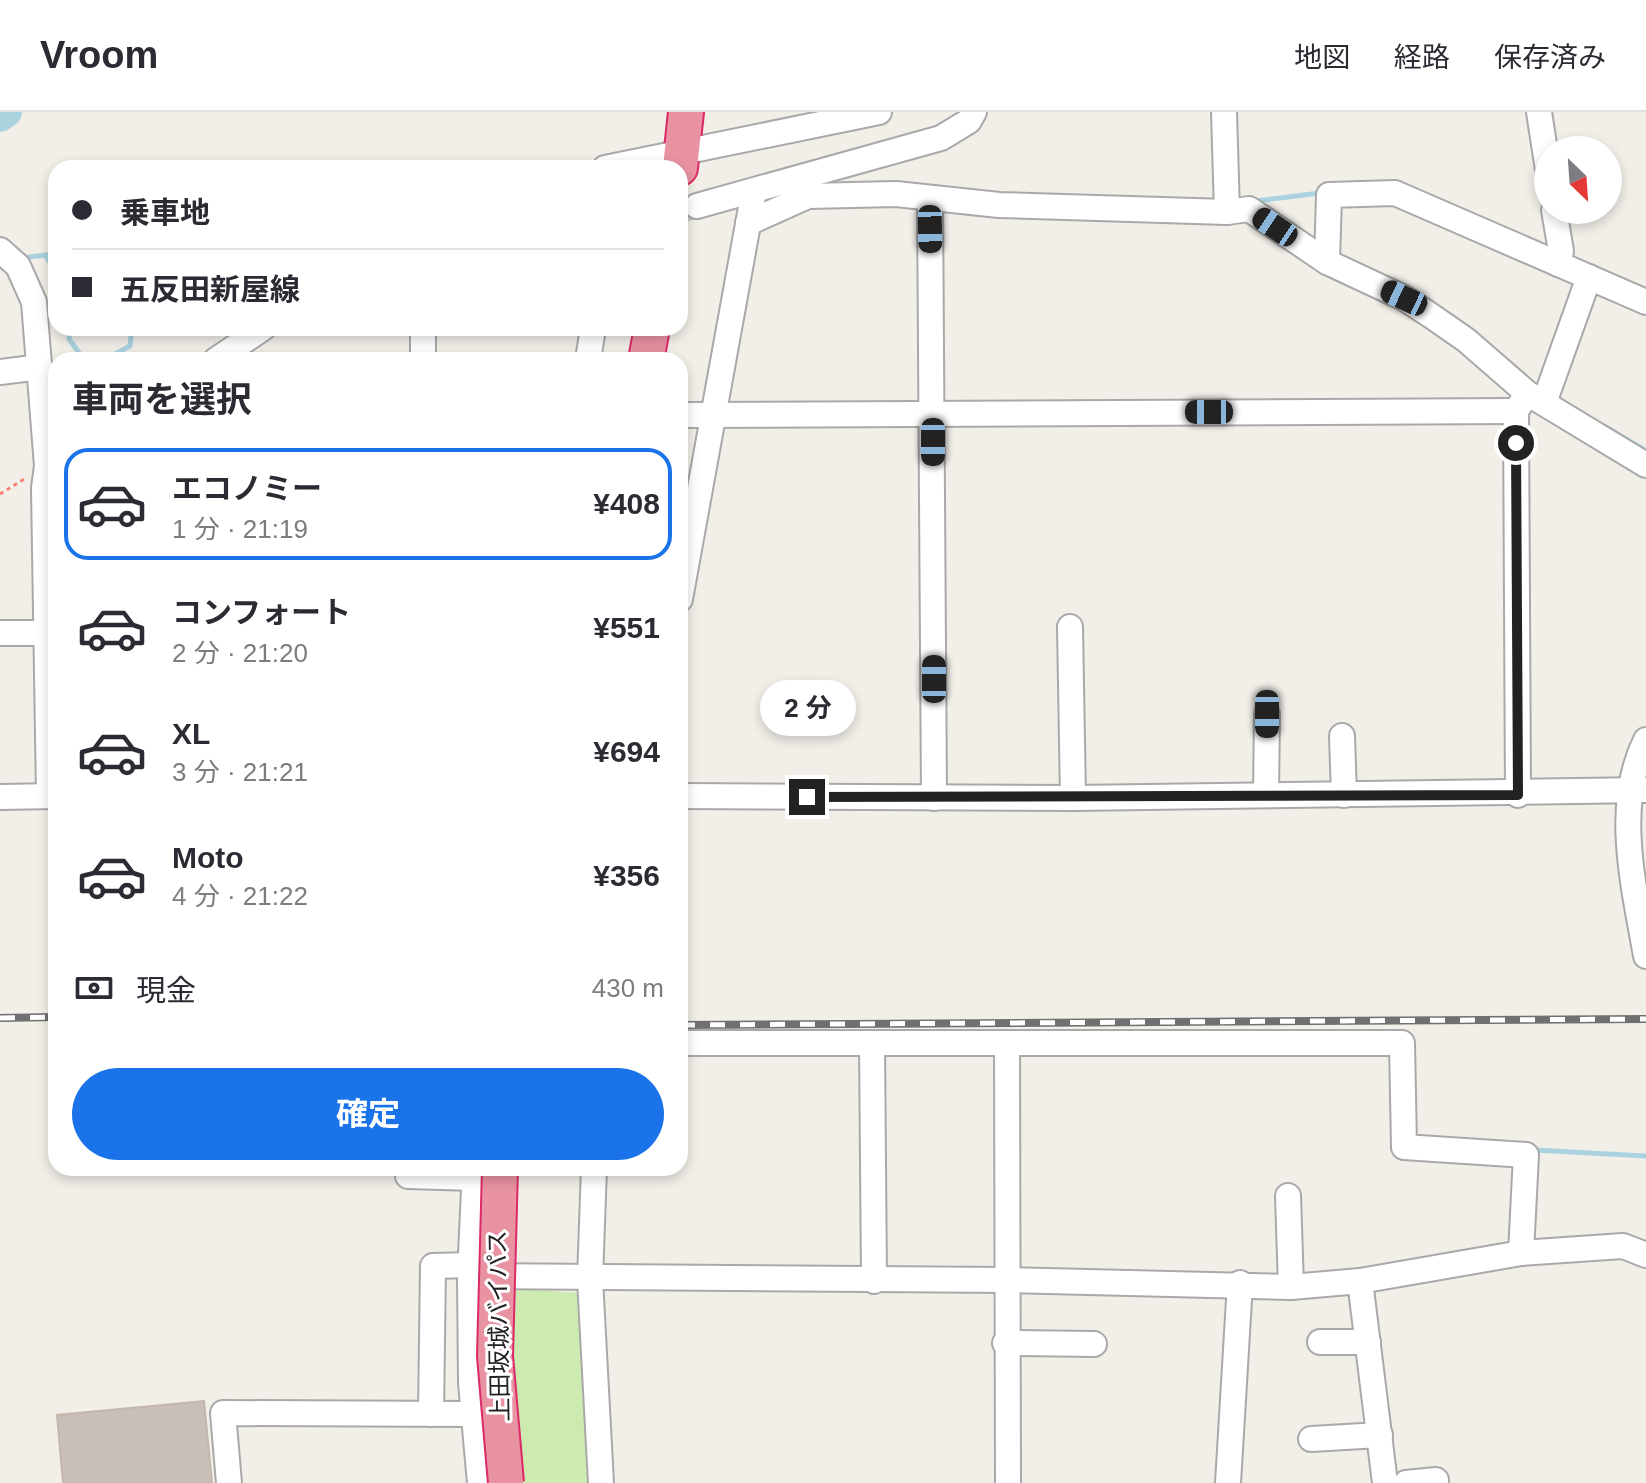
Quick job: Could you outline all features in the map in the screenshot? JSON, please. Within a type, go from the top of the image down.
[{"type":"highway","points":[[681,160],[686,112]]},
{"type":"highway","name":"上田坂城バイパス","points":[[483,1176],[506,1483]]},
{"type":"street","points":[[681,160],[879,112]]},
{"type":"street","points":[[697,206],[941,138],[969,121],[974,112]]},
{"type":"street","points":[[1224,112],[1227,205]]},
{"type":"street","points":[[1539,112],[1543,136]]},
{"type":"street","points":[[688,526],[700,416],[754,191]]},
{"type":"street","points":[[1327,256],[1329,195],[1395,193],[1646,302]]},
{"type":"street","points":[[748,223],[808,196],[896,194],[999,205],[1227,205],[1249,209],[1430,315],[1466,340],[1529,402],[1646,465]]},
{"type":"street","points":[[930,198],[934,798]]},
{"type":"street","points":[[1556,224],[1561,251],[1558,264]]},
{"type":"street","points":[[0,250],[27,280],[34,302],[48,447]]},
{"type":"street","points":[[1518,795],[1529,402],[1589,277]]},
{"type":"street","points":[[228,352],[251,336]]},
{"type":"street","points":[[0,359],[39,359]]},
{"type":"street","points":[[0,372],[39,359]]},
{"type":"street","points":[[700,416],[1529,402]]},
{"type":"street","points":[[1070,627],[1073,798]]},
{"type":"street","points":[[0,633],[48,633]]},
{"type":"street","points":[[1266,795],[1267,714]]},
{"type":"street","points":[[1342,736],[1344,795]]},
{"type":"street","points":[[1646,740],[1633,767],[1638,791],[1638,871],[1646,956]]},
{"type":"street","points":[[688,796],[1073,798],[1518,795],[1638,791]]},
{"type":"street","points":[[0,797],[48,796]]},
{"type":"street","points":[[688,1043],[1402,1043],[1404,1147],[1526,1155],[1521,1253]]},
{"type":"street","points":[[872,1043],[874,1281]]},
{"type":"street","points":[[1007,1044],[1008,1280],[1005,1343],[1008,1483]]},
{"type":"street","points":[[480,1483],[473,1414],[471,1270],[482,1176]]},
{"type":"street","points":[[594,1176],[590,1279],[601,1483]]},
{"type":"street","points":[[1288,1196],[1291,1287]]},
{"type":"street","points":[[431,1414],[433,1266],[590,1279],[1008,1280],[1240,1283],[1291,1287],[1360,1281],[1521,1253],[1623,1246],[1646,1255]]},
{"type":"street","points":[[1360,1281],[1385,1483]]},
{"type":"street","points":[[1228,1483],[1240,1283]]},
{"type":"street","points":[[1320,1342],[1368,1342]]},
{"type":"street","points":[[1005,1343],[1094,1344]]},
{"type":"street","points":[[229,1483],[223,1413],[473,1414]]},
{"type":"street","points":[[1311,1439],[1380,1435]]},
{"type":"street","points":[[1406,1483],[1436,1480]]},
{"type":"green space","points":[[507,1288],[579,1293],[592,1483],[517,1483]]},
{"type":"building","points":[[204,1401],[212,1483],[63,1483],[57,1415]]},
{"type":"waterway","points":[[0,117],[7,112]]},
{"type":"waterway","points":[[1255,201],[1320,193]]},
{"type":"waterway","points":[[45,255],[48,260]]},
{"type":"waterway","points":[[29,257],[48,255]]},
{"type":"waterway","points":[[70,336],[79,352]]},
{"type":"waterway","points":[[119,352],[130,346],[131,336]]},
{"type":"waterway","points":[[1606,427],[1646,451]]},
{"type":"waterway","points":[[1534,1150],[1646,1156]]},
{"type":"tunnel","points":[[688,209],[697,206]]},
{"type":"railway","points":[[0,1018],[48,1017]]},
{"type":"railway","points":[[688,1025],[1646,1019]]},
{"type":"route","points":[[807,797],[1518,795],[1516,443]]}]
